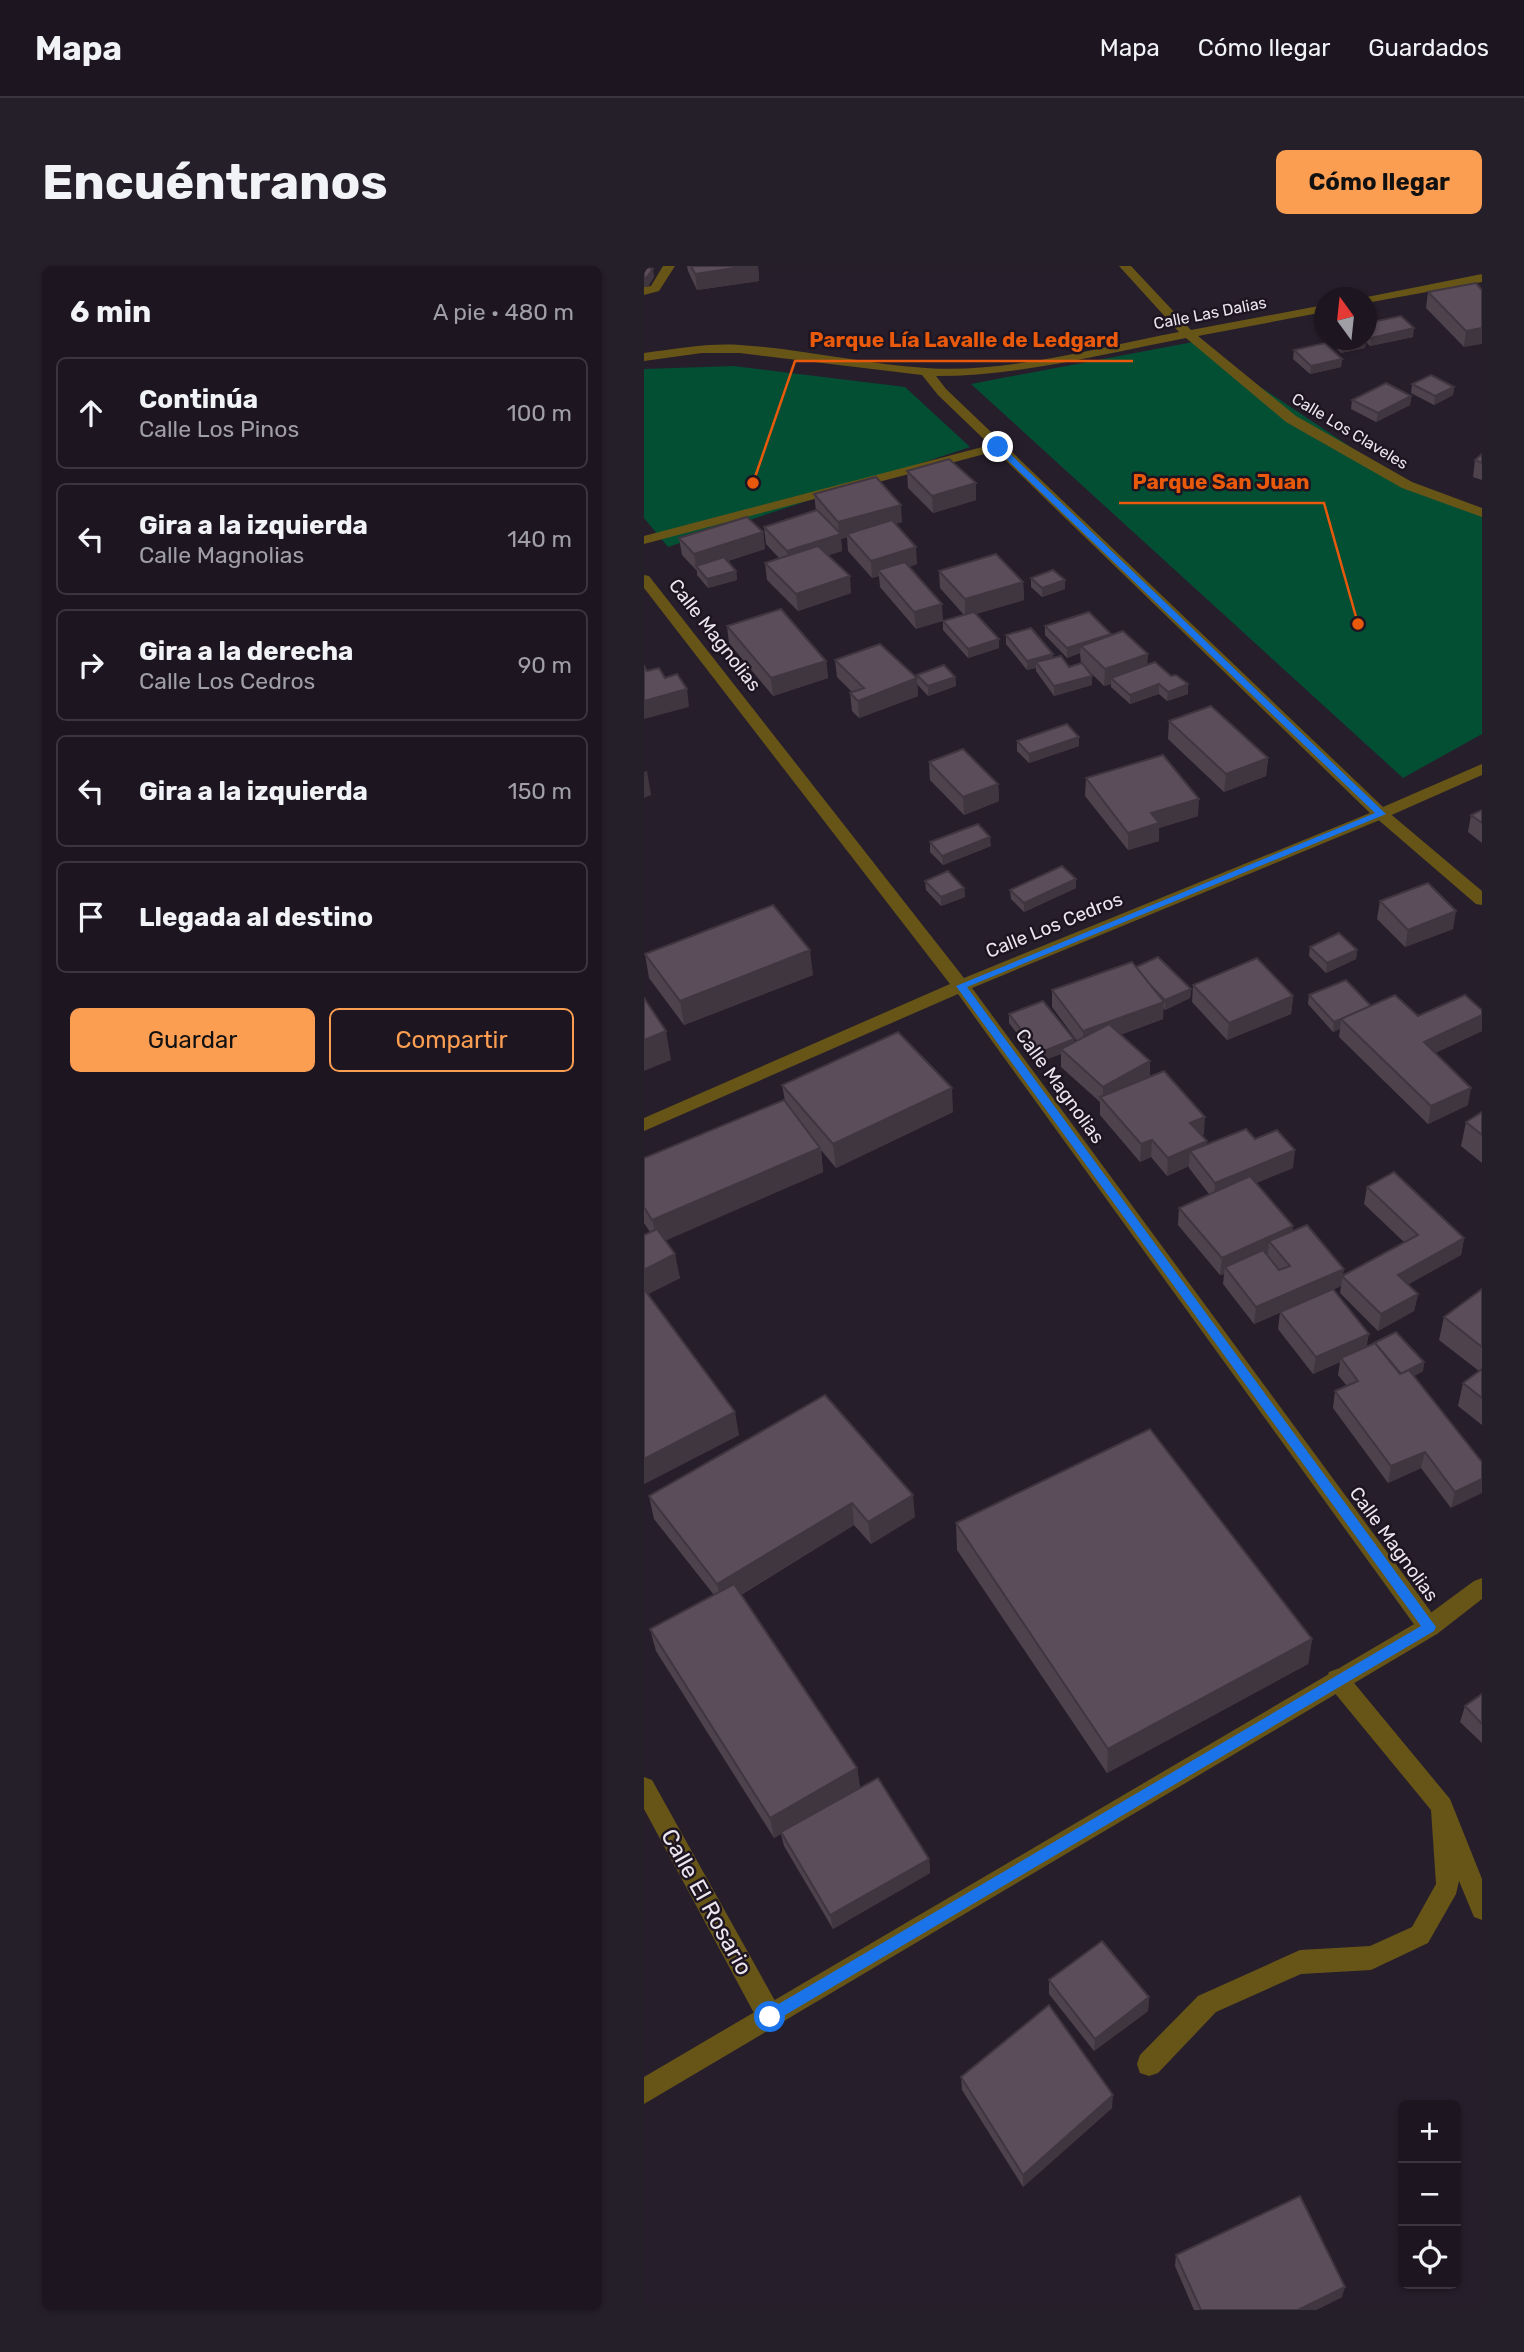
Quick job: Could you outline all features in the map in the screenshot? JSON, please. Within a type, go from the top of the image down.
[{"type":"street","points":[[644,291],[655,288],[669,266]]},
{"type":"street","name":"Calle Los Claveles","points":[[1125,266],[1187,333],[1290,418],[1407,485],[1482,513]]},
{"type":"street","points":[[1377,298],[1482,278]]},
{"type":"street","name":"Calle Las Dalias","points":[[644,356],[702,349],[740,349],[926,372],[964,372],[1024,365],[1314,310]]},
{"type":"street","points":[[926,372],[942,392],[998,447],[1381,814],[1482,900]]},
{"type":"street","points":[[644,540],[998,447]]},
{"type":"street","name":"Calle Magnolias","points":[[644,579],[961,986],[1429,1627]]},
{"type":"street","name":"Calle Los Cedros","points":[[644,1125],[961,986],[1381,814],[1482,769]]},
{"type":"street","points":[[644,2091],[1429,1627],[1482,1587]]},
{"type":"street","points":[[1338,1679],[1442,1806],[1482,1909]]},
{"type":"street","name":"Calle El Rosario","points":[[644,1787],[770,2017]]},
{"type":"street","points":[[1149,2064],[1207,2004],[1300,1962],[1371,1958],[1420,1935],[1448,1886],[1442,1806]]},
{"type":"green space","points":[[1193,342],[1409,486],[1482,513],[1482,734],[1403,778],[971,384]]},
{"type":"green space","points":[[734,366],[905,387],[970,447],[668,547],[644,518],[644,369]]},
{"type":"building","points":[[644,266],[653,269],[646,278],[644,278]]},
{"type":"building","points":[[691,266],[747,266],[695,274]]},
{"type":"building","points":[[1476,283],[1482,290],[1482,328],[1466,331],[1428,292]]},
{"type":"building","points":[[1401,316],[1414,328],[1377,337],[1377,321]]},
{"type":"building","points":[[1314,345],[1314,350],[1332,350],[1342,359],[1311,366],[1294,350]]},
{"type":"building","points":[[1431,375],[1454,387],[1435,396],[1412,384]]},
{"type":"building","points":[[1386,383],[1411,396],[1378,413],[1352,400]]},
{"type":"building","points":[[1482,454],[1482,463],[1475,460]]},
{"type":"building","points":[[949,459],[976,483],[932,496],[907,471]]},
{"type":"building","points":[[876,477],[901,505],[838,522],[814,494]]},
{"type":"building","points":[[817,510],[841,534],[787,551],[764,527]]},
{"type":"building","points":[[747,517],[763,532],[694,554],[679,538]]},
{"type":"building","points":[[892,520],[916,547],[871,561],[847,534]]},
{"type":"building","points":[[818,546],[850,576],[796,594],[765,563]]},
{"type":"building","points":[[996,554],[1023,582],[965,599],[939,571]]},
{"type":"building","points":[[724,557],[736,571],[707,579],[696,566]]},
{"type":"building","points":[[905,562],[942,604],[914,612],[878,570]]},
{"type":"building","points":[[1053,570],[1065,580],[1042,588],[1031,578]]},
{"type":"building","points":[[781,609],[826,661],[771,678],[727,626]]},
{"type":"building","points":[[974,612],[999,639],[968,649],[943,621]]},
{"type":"building","points":[[1089,612],[1111,634],[1067,648],[1045,626]]},
{"type":"building","points":[[1031,628],[1053,654],[1027,661],[1006,635]]},
{"type":"building","points":[[1123,631],[1148,654],[1105,669],[1081,646]]},
{"type":"building","points":[[880,644],[917,678],[858,701],[850,693],[864,688],[835,660]]},
{"type":"building","points":[[1061,656],[1069,667],[1082,663],[1092,676],[1054,686],[1036,662]]},
{"type":"building","points":[[1155,662],[1171,676],[1176,675],[1188,684],[1168,692],[1159,684],[1130,695],[1111,678]]},
{"type":"building","points":[[944,665],[955,677],[928,686],[917,675]]},
{"type":"building","points":[[644,666],[647,671],[659,668],[665,678],[677,674],[687,689],[644,701]]},
{"type":"building","points":[[1211,706],[1268,758],[1226,774],[1169,721]]},
{"type":"building","points":[[1067,724],[1079,737],[1029,754],[1017,741]]},
{"type":"building","points":[[963,749],[998,784],[963,797],[929,762]]},
{"type":"building","points":[[1163,755],[1199,799],[1151,813],[1159,823],[1128,833],[1086,778]]},
{"type":"building","points":[[1482,810],[1482,823],[1471,815]]},
{"type":"building","points":[[978,824],[990,837],[942,856],[930,842]]},
{"type":"building","points":[[1062,866],[1076,879],[1024,903],[1010,890]]},
{"type":"building","points":[[948,871],[964,888],[941,897],[925,881]]},
{"type":"building","points":[[1428,883],[1456,911],[1408,930],[1380,901]]},
{"type":"building","points":[[773,905],[810,950],[680,1001],[645,954]]},
{"type":"building","points":[[1339,933],[1357,950],[1327,963],[1310,947]]},
{"type":"building","points":[[1158,957],[1191,989],[1165,1000],[1136,967]]},
{"type":"building","points":[[1257,958],[1293,996],[1229,1023],[1193,985]]},
{"type":"building","points":[[1132,962],[1164,1002],[1083,1031],[1052,990]]},
{"type":"building","points":[[1346,980],[1371,1006],[1334,1022],[1309,995]]},
{"type":"building","points":[[1395,995],[1418,1016],[1465,995],[1482,1010],[1482,1015],[1424,1042],[1471,1088],[1431,1106],[1341,1019]]},
{"type":"building","points":[[644,998],[666,1031],[644,1040]]},
{"type":"building","points":[[1043,1001],[1074,1039],[1039,1053],[1009,1014]]},
{"type":"building","points":[[1109,1024],[1150,1061],[1103,1087],[1061,1049]]},
{"type":"building","points":[[898,1032],[952,1088],[833,1144],[782,1085]]},
{"type":"building","points":[[1164,1071],[1205,1117],[1190,1123],[1207,1141],[1168,1158],[1152,1140],[1141,1144],[1100,1097]]},
{"type":"building","points":[[784,1100],[820,1148],[652,1220],[644,1207],[644,1158]]},
{"type":"building","points":[[1482,1112],[1482,1135],[1466,1122]]},
{"type":"building","points":[[1246,1129],[1255,1139],[1277,1130],[1295,1150],[1215,1183],[1190,1151]]},
{"type":"building","points":[[1394,1172],[1464,1238],[1398,1275],[1418,1294],[1381,1314],[1342,1276],[1418,1235],[1367,1187]]},
{"type":"building","points":[[1250,1176],[1293,1226],[1222,1258],[1179,1208]]},
{"type":"building","points":[[1307,1225],[1344,1269],[1256,1307],[1225,1267],[1263,1250],[1279,1270],[1290,1266],[1269,1241]]},
{"type":"building","points":[[657,1229],[675,1254],[644,1270],[644,1235]]},
{"type":"building","points":[[644,1289],[735,1412],[644,1459]]},
{"type":"building","points":[[1333,1289],[1369,1334],[1316,1357],[1280,1312]]},
{"type":"building","points":[[1482,1289],[1482,1347],[1444,1317]]},
{"type":"building","points":[[1396,1332],[1424,1362],[1401,1374],[1374,1343]]},
{"type":"building","points":[[1375,1343],[1400,1374],[1409,1370],[1482,1462],[1482,1479],[1455,1492],[1425,1452],[1391,1466],[1335,1391],[1358,1381],[1341,1358]]},
{"type":"building","points":[[1482,1369],[1482,1398],[1463,1383]]},
{"type":"building","points":[[825,1395],[913,1495],[868,1522],[852,1503],[717,1584],[649,1496]]},
{"type":"building","points":[[1150,1429],[1312,1639],[1108,1749],[956,1523]]},
{"type":"building","points":[[734,1584],[857,1768],[770,1818],[650,1629]]},
{"type":"building","points":[[1482,1694],[1482,1724],[1465,1706]]},
{"type":"building","points":[[878,1778],[929,1859],[830,1915],[781,1832]]},
{"type":"building","points":[[1102,1941],[1149,1997],[1095,2039],[1049,1980]]},
{"type":"building","points":[[1049,2005],[1113,2095],[1023,2175],[961,2077]]},
{"type":"building","points":[[1300,2196],[1345,2287],[1298,2310],[1201,2310],[1176,2255]]},
{"type":"place","name":"Parque Lía Lavalle de Ledgard","points":[[753,483]]},
{"type":"place","name":"Parque San Juan","points":[[1358,624]]},
{"type":"route","points":[[770,2017],[1429,1627],[961,986],[1381,814],[998,447]]}]
